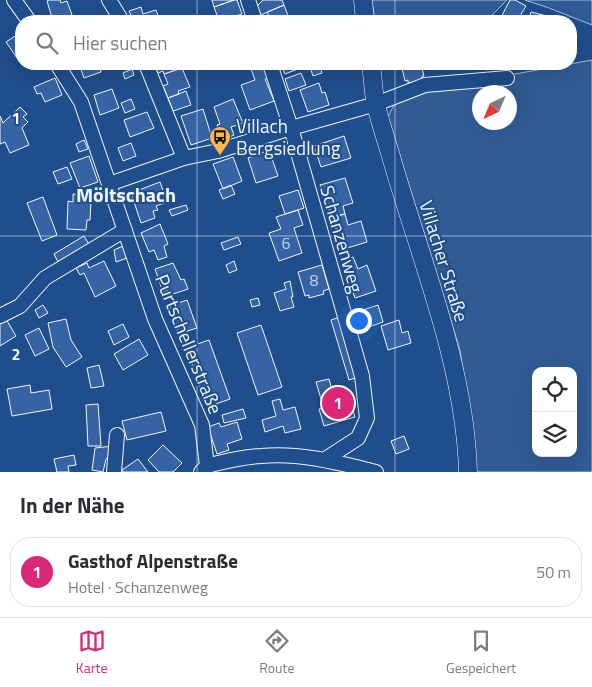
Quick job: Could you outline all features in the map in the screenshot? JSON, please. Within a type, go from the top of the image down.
[{"type":"main road","points":[[363,0],[364,15]]},
{"type":"main road","name":"Villacher Straße","points":[[372,70],[376,104],[405,207],[442,324],[459,389],[467,439],[468,472]]},
{"type":"street","points":[[14,0],[25,15]]},
{"type":"street","points":[[109,0],[118,15]]},
{"type":"street","points":[[248,0],[254,15]]},
{"type":"street","name":"Purtschellerstraße","points":[[61,70],[81,102],[156,319],[202,425],[204,469]]},
{"type":"street","points":[[148,70],[184,158]]},
{"type":"street","name":"Schanzenweg","points":[[272,70],[291,128],[362,376],[366,418],[358,438],[324,460]]},
{"type":"street","points":[[108,184],[184,158],[218,151],[376,104],[425,85],[508,78]]},
{"type":"street","points":[[0,316],[20,306],[45,278],[125,230]]},
{"type":"street","points":[[114,472],[117,435]]},
{"type":"street","points":[[204,469],[233,459],[262,455],[294,456],[324,460],[376,472]]},
{"type":"shaded area","points":[[372,0],[507,0],[492,15],[374,15]]},
{"type":"shaded area","points":[[525,0],[592,0],[592,25],[577,19],[577,15],[567,15]]},
{"type":"shaded area","points":[[592,60],[592,472],[474,472],[471,420],[460,350],[388,117],[394,105],[427,90],[537,70],[577,70],[577,63]]},
{"type":"building","points":[[60,0],[61,3],[67,1],[72,15],[51,15],[47,1]]},
{"type":"building","points":[[212,0],[234,0],[214,7]]},
{"type":"building","points":[[237,0],[242,14],[217,15],[214,7]]},
{"type":"building","points":[[263,0],[282,0],[284,5],[261,15],[257,6]]},
{"type":"building","points":[[510,0],[515,0],[526,6],[521,15],[502,15]]},
{"type":"building","points":[[284,5],[288,15],[268,15],[267,12]]},
{"type":"building","points":[[141,7],[143,14],[156,10],[158,15],[131,15],[129,11]]},
{"type":"building","points":[[531,12],[543,15],[530,15]]},
{"type":"building","points":[[15,36],[15,55],[6,42]]},
{"type":"building","points":[[81,70],[100,70],[101,72],[84,78]]},
{"type":"building","points":[[132,70],[134,75],[125,79],[123,73]]},
{"type":"building","points":[[157,70],[176,70],[164,74],[163,71],[158,73]]},
{"type":"building","points":[[183,70],[190,87],[178,91],[179,94],[168,98],[163,86],[168,84],[164,74]]},
{"type":"building","points":[[251,70],[267,70],[270,77],[265,79],[274,101],[250,110],[241,85],[255,80]]},
{"type":"building","points":[[283,70],[295,70],[285,74]]},
{"type":"building","points":[[311,70],[321,70],[322,73],[313,76]]},
{"type":"building","points":[[402,70],[422,70],[423,80],[408,83],[408,80],[405,81]]},
{"type":"building","points":[[301,73],[306,85],[289,91],[285,79]]},
{"type":"building","points":[[55,78],[62,95],[45,102],[41,93],[37,94],[34,87]]},
{"type":"building","points":[[319,83],[322,93],[325,92],[329,105],[308,112],[300,90]]},
{"type":"building","points":[[112,89],[119,108],[100,115],[94,95]]},
{"type":"building","points":[[186,91],[191,105],[173,111],[168,98]]},
{"type":"building","points":[[131,99],[135,109],[125,113],[121,103]]},
{"type":"building","points":[[233,99],[243,123],[231,127],[234,135],[223,140],[217,125],[220,124],[214,107]]},
{"type":"building","points":[[20,107],[27,114],[23,117],[28,122],[22,128],[29,145],[10,153],[5,142],[0,144],[0,116],[3,123]]},
{"type":"building","points":[[203,109],[212,138],[191,145],[181,116]]},
{"type":"building","points":[[147,112],[154,128],[130,137],[124,120]]},
{"type":"building","points":[[344,136],[351,158],[321,167],[314,146]]},
{"type":"building","points":[[84,140],[88,149],[79,152],[76,144]]},
{"type":"building","points":[[131,143],[136,156],[123,161],[118,148]]},
{"type":"building","points":[[269,150],[278,176],[256,183],[248,158]]},
{"type":"building","points":[[89,156],[98,182],[80,188],[70,163]]},
{"type":"building","points":[[233,157],[242,181],[223,189],[213,164]]},
{"type":"building","points":[[67,167],[72,179],[58,184],[53,172]]},
{"type":"building","points":[[345,178],[353,203],[343,206],[345,214],[333,217],[330,209],[328,210],[320,185]]},
{"type":"building","points":[[160,182],[167,202],[156,206],[158,210],[153,211],[155,218],[141,223],[131,193]]},
{"type":"building","points":[[231,185],[235,194],[223,199],[219,190]]},
{"type":"building","points":[[298,190],[304,208],[285,214],[279,196]]},
{"type":"building","points":[[73,194],[87,195],[87,201],[91,201],[90,220],[87,220],[86,230],[67,229],[68,201],[73,202]]},
{"type":"building","points":[[43,197],[57,235],[42,241],[27,203]]},
{"type":"building","points":[[186,205],[188,210],[172,216],[169,210]]},
{"type":"building","points":[[298,210],[303,225],[294,228],[302,253],[279,261],[269,233],[281,229],[276,217]]},
{"type":"building","points":[[345,214],[348,225],[361,221],[367,242],[347,248],[341,228],[336,229],[333,217]]},
{"type":"building","points":[[160,224],[168,244],[164,246],[167,257],[158,260],[154,250],[149,252],[141,233]]},
{"type":"building","points":[[84,236],[90,246],[59,264],[54,254]]},
{"type":"building","points":[[238,237],[241,244],[224,250],[221,243]]},
{"type":"building","points":[[123,246],[127,258],[116,262],[114,250]]},
{"type":"building","points":[[353,257],[358,269],[367,265],[376,291],[355,298],[342,261]]},
{"type":"building","points":[[104,261],[116,286],[95,297],[84,273],[80,275],[76,268],[87,263],[89,268]]},
{"type":"building","points":[[234,261],[237,270],[229,273],[226,265]]},
{"type":"building","points":[[173,263],[181,280],[184,279],[188,289],[170,295],[168,290],[163,292],[155,269]]},
{"type":"building","points":[[322,265],[329,289],[323,291],[324,294],[309,298],[309,295],[305,296],[298,272]]},
{"type":"building","points":[[290,281],[294,307],[280,311],[274,293],[286,289],[284,283]]},
{"type":"building","points":[[258,298],[260,305],[252,307],[250,300]]},
{"type":"building","points":[[187,300],[197,328],[178,334],[170,306]]},
{"type":"building","points":[[43,305],[48,313],[39,318],[35,310]]},
{"type":"building","points":[[378,305],[383,322],[366,328],[360,311]]},
{"type":"building","points":[[340,317],[358,377],[349,380],[331,320]]},
{"type":"building","points":[[6,319],[16,336],[0,346],[0,323]]},
{"type":"building","points":[[66,319],[71,340],[82,357],[66,367],[53,347],[48,323]]},
{"type":"building","points":[[399,320],[402,333],[408,331],[411,343],[388,350],[381,326]]},
{"type":"building","points":[[123,324],[129,337],[114,345],[108,331]]},
{"type":"building","points":[[261,325],[282,387],[258,395],[237,333]]},
{"type":"building","points":[[39,328],[49,349],[35,356],[25,335]]},
{"type":"building","points":[[139,339],[148,355],[123,370],[114,354]]},
{"type":"building","points":[[209,340],[230,399],[207,407],[186,348]]},
{"type":"building","points":[[99,365],[104,386],[91,388],[87,368]]},
{"type":"building","points":[[329,379],[333,394],[347,390],[355,417],[324,426],[319,409],[326,407],[323,398],[321,399],[316,382]]},
{"type":"building","points":[[30,385],[31,393],[49,390],[52,409],[12,416],[7,389]]},
{"type":"building","points":[[280,399],[283,410],[295,407],[301,429],[285,433],[283,426],[265,432],[262,420],[276,416],[272,401]]},
{"type":"building","points":[[98,404],[101,446],[88,446],[86,405]]},
{"type":"building","points":[[243,409],[246,418],[224,423],[222,415]]},
{"type":"building","points":[[161,412],[166,431],[127,440],[122,421]]},
{"type":"building","points":[[237,422],[242,439],[227,444],[229,450],[217,454],[208,427],[219,423],[221,427]]},
{"type":"building","points":[[404,436],[409,449],[396,454],[391,441]]},
{"type":"building","points":[[163,445],[182,463],[173,472],[159,472],[148,460]]},
{"type":"building","points":[[113,446],[113,456],[106,459],[103,472],[92,470],[95,448]]},
{"type":"building","points":[[74,455],[76,465],[68,466],[69,472],[57,472],[54,459]]},
{"type":"building","points":[[138,459],[148,472],[123,472],[122,470]]},
{"type":"place","name":"Villach Bergsiedlung","points":[[220,156]]},
{"type":"place","name":"Gasthof Alpenstraße","points":[[338,403]]},
{"type":"district","name":"Möltschach","points":[[126,195]]}]
